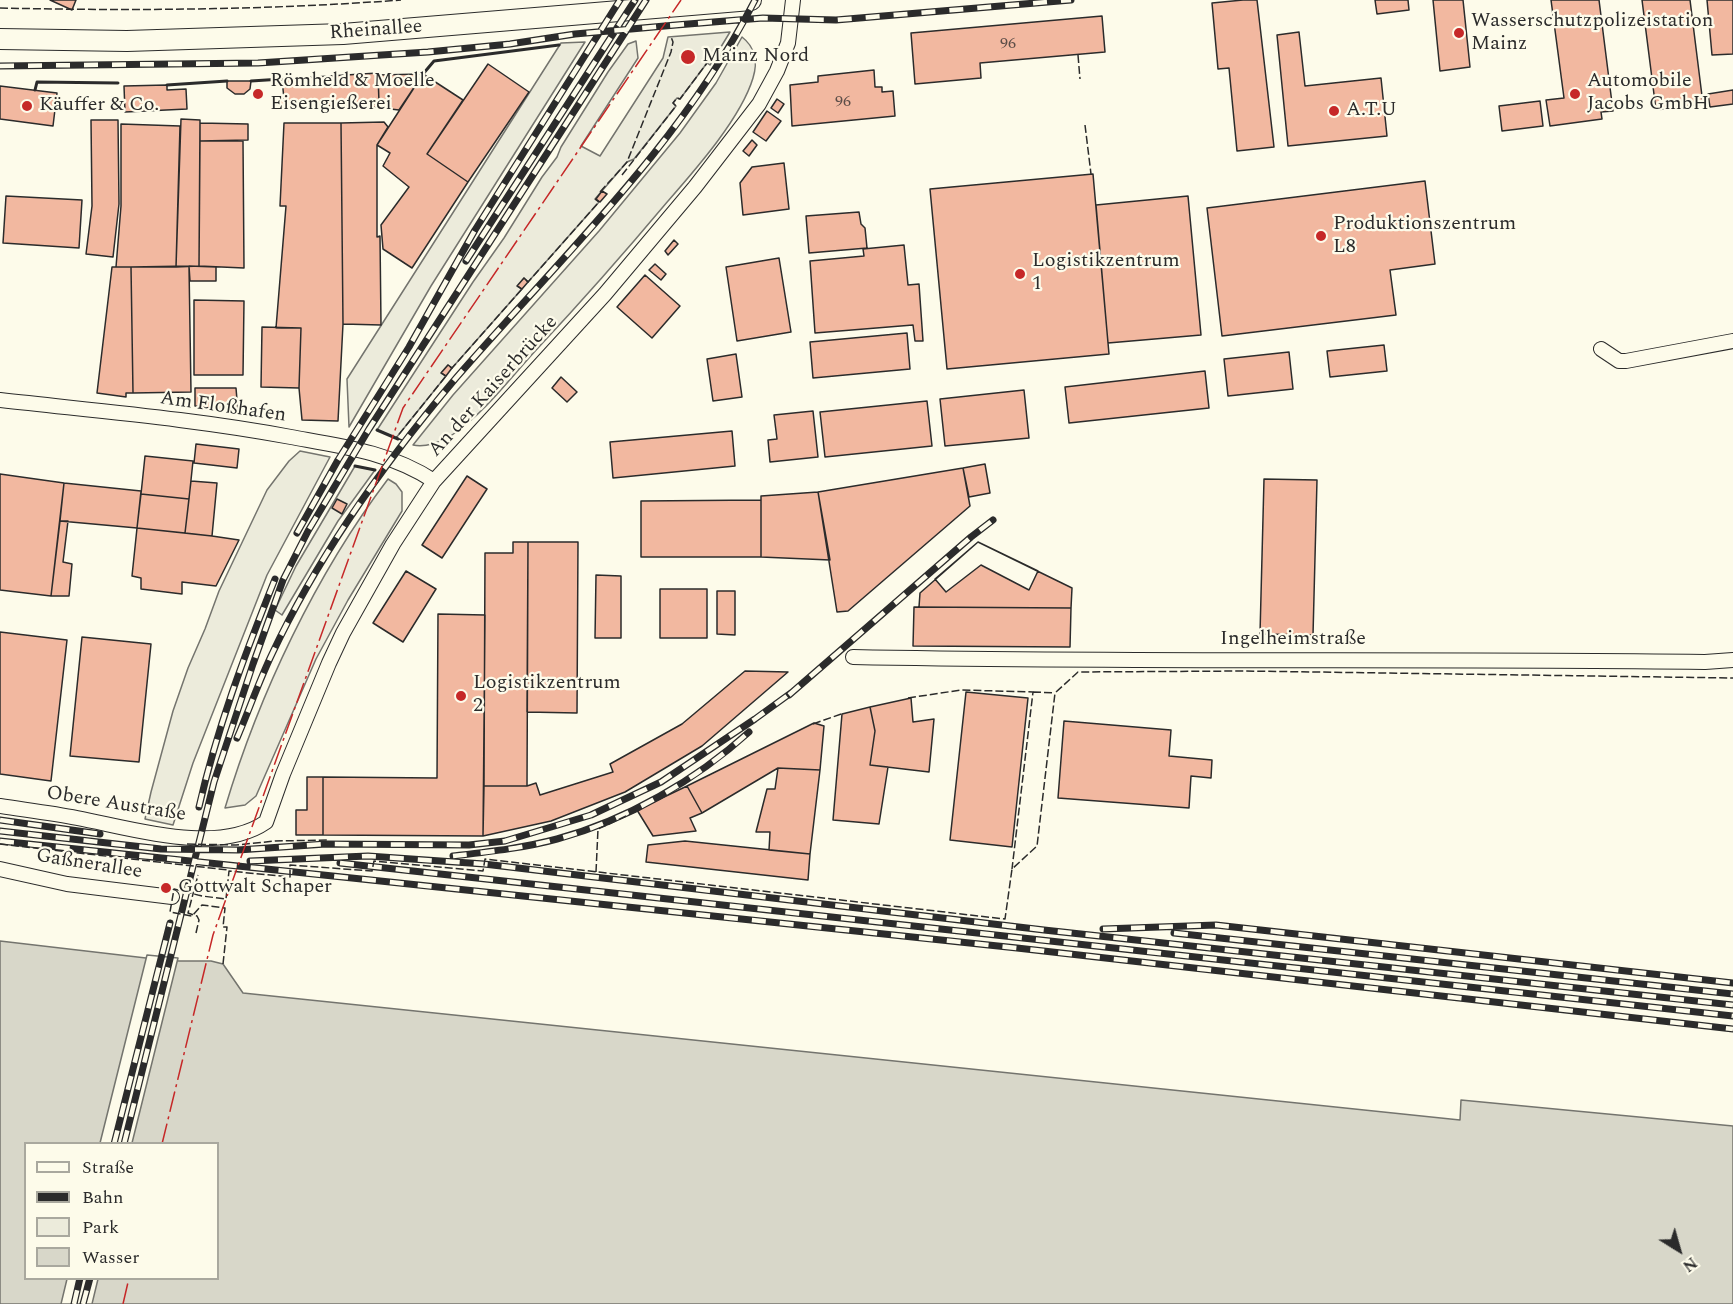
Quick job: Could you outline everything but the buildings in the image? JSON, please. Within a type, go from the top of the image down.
[{"type":"main road","name":"Rheinallee","points":[[0,39],[127,41],[343,34],[751,0]]},
{"type":"street","name":"An der Kaiserbrücke","points":[[260,826],[269,816],[287,764],[343,633],[393,543],[434,481],[605,294],[695,187],[759,104],[788,43],[793,0]]},
{"type":"street","points":[[1601,349],[1619,361],[1626,361],[1733,341]]},
{"type":"street","name":"Am Floßhafen","points":[[0,400],[234,427],[367,451],[399,462],[434,481]]},
{"type":"street","name":"Ingelheimstraße","points":[[853,657],[1047,661],[1246,659],[1705,662],[1733,660]]},
{"type":"street","name":"Obere Austraße","points":[[0,806],[77,818],[144,833],[181,837],[224,836],[260,826]]},
{"type":"street","name":"Gaßnerallee","points":[[0,869],[67,884],[172,897]]},
{"type":"green space","points":[[730,32],[710,65],[707,63],[680,99],[677,98],[673,103],[676,106],[634,159],[627,162],[595,199],[599,202],[528,282],[524,278],[518,286],[522,289],[452,368],[448,365],[442,372],[446,376],[396,438],[377,430],[557,157],[608,72],[628,44],[636,41],[638,58],[581,146],[600,156],[663,58],[668,37]]},
{"type":"green space","points":[[742,37],[753,50],[755,66],[753,78],[739,110],[704,159],[604,275],[476,416],[448,438],[428,445],[413,445],[453,395],[599,231],[680,133],[716,83]]},
{"type":"green space","points":[[585,42],[431,286],[349,427],[347,379],[561,43]]},
{"type":"green space","points":[[300,451],[330,457],[267,575],[193,763],[173,825],[145,819],[173,711],[219,591],[267,490],[289,461]]},
{"type":"green space","points":[[355,466],[375,470],[338,521],[282,615],[275,610],[296,566]]},
{"type":"green space","points":[[388,479],[402,492],[402,511],[348,600],[316,659],[256,796],[245,805],[225,808],[255,722],[292,636],[337,554]]},
{"type":"water","points":[[0,941],[146,958],[211,961],[223,964],[243,993],[1460,1120],[1461,1100],[1733,1126],[1733,1304],[0,1304]]},
{"type":"pier","points":[[147,955],[178,958],[132,1142],[100,1142]]},
{"type":"pier","points":[[67,1280],[98,1280],[92,1304],[61,1304]]},
{"type":"railway","points":[[297,533],[338,460],[409,347],[475,230],[620,0]]},
{"type":"railway","points":[[466,261],[635,0]]},
{"type":"railway","points":[[124,1142],[214,782],[283,580],[308,531],[369,429],[646,0]]},
{"type":"railway","points":[[237,738],[267,664],[290,617],[355,510],[404,442],[456,378],[617,198],[656,151],[692,103],[725,53],[755,0]]},
{"type":"railway","points":[[0,66],[258,63],[428,52],[510,44],[575,34],[763,18],[836,20],[1071,0]]},
{"type":"railway","points":[[789,695],[993,520]]},
{"type":"railway","points":[[199,807],[232,692],[275,579]]},
{"type":"railway","points":[[0,831],[161,849],[238,850],[326,844],[469,845],[505,841],[591,815],[661,782],[795,690]]},
{"type":"railway","points":[[453,856],[544,842],[609,821],[683,782],[749,732]]},
{"type":"railway","points":[[0,820],[100,834]]},
{"type":"railway","points":[[0,841],[1017,948],[1733,1029]]},
{"type":"railway","points":[[250,861],[368,856],[484,864],[1044,930],[1733,1005]]},
{"type":"railway","points":[[340,863],[1733,1016]]},
{"type":"railway","points":[[115,1142],[170,923]]},
{"type":"railway","points":[[1103,929],[1216,925],[1733,983]]},
{"type":"railway","points":[[1174,933],[1733,994]]},
{"type":"railway","points":[[74,1304],[80,1280]]},
{"type":"railway","points":[[83,1304],[89,1280]]},
{"type":"fence","points":[[0,8],[200,9],[401,0]]},
{"type":"fence","points":[[600,192],[627,162],[671,52],[673,42],[671,37]]},
{"type":"fence","points":[[1078,55],[1080,79]]},
{"type":"fence","points":[[622,175],[676,106],[673,103],[677,98],[680,99],[707,63]]},
{"type":"fence","points":[[1085,125],[1091,174]]},
{"type":"fence","points":[[526,280],[528,282],[599,202],[595,199]]},
{"type":"fence","points":[[450,367],[452,368],[522,289],[519,287]]},
{"type":"fence","points":[[402,440],[396,438],[446,376],[443,374]]},
{"type":"fence","points":[[223,964],[227,927],[223,927],[225,908],[202,905],[192,916],[170,912],[174,889],[226,899],[229,871],[290,877],[290,865],[372,871],[374,861],[483,871],[485,859],[1005,919],[1012,869],[1037,846],[1055,693],[1078,672],[1245,671],[1733,678]]},
{"type":"fence","points":[[908,698],[961,690],[1033,692],[1012,869]]},
{"type":"fence","points":[[1033,692],[1055,693]]},
{"type":"fence","points":[[813,724],[844,713]]},
{"type":"fence","points":[[596,872],[598,829],[641,809]]},
{"type":"fence","points":[[187,844],[236,845],[275,841],[328,840]]},
{"type":"fence","points":[[0,844],[228,870]]},
{"type":"fence","points":[[196,933],[199,920],[197,916],[188,913],[198,875]]},
{"type":"wall","points":[[423,74],[434,61],[559,45]]},
{"type":"wall","points":[[251,81],[282,79]]},
{"type":"wall","points":[[167,85],[227,81]]},
{"type":"wall","points":[[35,90],[37,82],[118,83]]},
{"type":"wall","points":[[377,430],[398,439]]},
{"type":"wall","points":[[355,466],[375,470]]},
{"type":"power","points":[[162,1142],[213,935],[403,408],[681,0]]},
{"type":"power","points":[[123,1304],[129,1280]]},
{"type":"place","name":"Wasserschutzpolizeistation Mainz","points":[[1459,33]]},
{"type":"place","name":"Mainz Nord","points":[[688,57]]},
{"type":"place","name":"Römheld & Moelle Eisengießerei","points":[[258,94]]},
{"type":"place","name":"Automobile Jacobs GmbH","points":[[1575,94]]},
{"type":"place","name":"Käuffer & Co.","points":[[27,106]]},
{"type":"place","name":"A.T.U","points":[[1334,111]]},
{"type":"place","name":"Produktionszentrum L8","points":[[1321,236]]},
{"type":"place","name":"Logistikzentrum 1","points":[[1020,274]]},
{"type":"place","name":"Logistikzentrum 2","points":[[461,696]]},
{"type":"place","name":"Gottwalt Schaper","points":[[166,888]]}]
